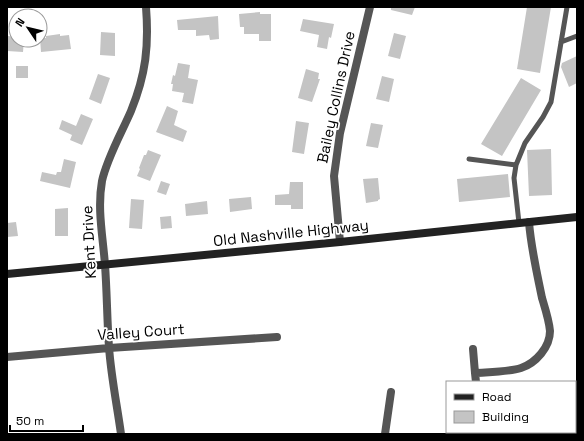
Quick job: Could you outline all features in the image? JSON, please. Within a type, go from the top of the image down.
[{"type":"main road","name":"Old Nashville Highway","points":[[7,274],[340,242],[577,217]]},
{"type":"street","name":"Kent Drive","points":[[121,434],[109,348],[105,265],[99,209],[102,180],[141,83],[146,59],[148,33],[146,7]]},
{"type":"street","name":"Bailey Collins Drive","points":[[340,242],[334,176],[340,133],[370,7]]},
{"type":"street","points":[[473,349],[476,378],[521,368],[530,363],[542,352],[548,343],[550,331],[536,270],[529,222]]},
{"type":"street","name":"Valley Court","points":[[7,357],[109,348],[277,337]]},
{"type":"street","points":[[385,434],[392,392]]},
{"type":"lane","points":[[519,223],[514,178],[516,165],[525,143],[543,117],[551,102],[567,7]]},
{"type":"lane","points":[[561,42],[577,36]]},
{"type":"lane","points":[[469,159],[516,165]]},
{"type":"building","points":[[391,7],[415,7],[412,15],[391,10]]},
{"type":"building","points":[[527,7],[551,7],[540,73],[517,69]]},
{"type":"building","points":[[260,12],[260,14],[271,14],[271,41],[259,41],[259,34],[244,34],[244,27],[240,27],[239,14]]},
{"type":"building","points":[[218,16],[219,39],[210,40],[209,35],[196,36],[196,30],[178,30],[177,20]]},
{"type":"building","points":[[303,19],[334,24],[331,38],[329,37],[327,49],[317,47],[319,35],[300,31]]},
{"type":"building","points":[[101,32],[115,33],[115,56],[100,55]]},
{"type":"building","points":[[394,33],[406,36],[400,59],[388,56]]},
{"type":"building","points":[[60,34],[60,36],[69,35],[71,49],[41,52],[41,48],[48,48],[48,36]]},
{"type":"building","points":[[8,36],[8,48],[23,48],[23,52],[7,51]]},
{"type":"building","points":[[577,56],[577,83],[569,87],[561,67],[562,63]]},
{"type":"building","points":[[178,63],[190,65],[188,78],[198,80],[193,104],[182,102],[184,93],[172,91],[173,84],[171,84],[173,75],[175,76]]},
{"type":"building","points":[[16,66],[28,66],[28,78],[16,78]]},
{"type":"building","points":[[306,69],[319,73],[318,79],[320,79],[312,102],[298,98]]},
{"type":"building","points":[[98,74],[110,78],[101,104],[89,99]]},
{"type":"building","points":[[382,76],[394,79],[389,102],[376,99]]},
{"type":"building","points":[[521,78],[541,90],[502,156],[481,144]]},
{"type":"building","points":[[167,106],[178,111],[174,125],[187,131],[183,142],[156,132]]},
{"type":"building","points":[[81,114],[93,119],[82,145],[70,140],[72,135],[59,129],[62,120],[76,126]]},
{"type":"building","points":[[296,121],[309,123],[304,154],[292,152]]},
{"type":"building","points":[[371,123],[383,125],[378,148],[366,146]]},
{"type":"building","points":[[551,149],[552,195],[529,196],[527,150]]},
{"type":"building","points":[[148,150],[161,155],[150,181],[137,176],[144,155],[146,155]]},
{"type":"building","points":[[64,159],[76,162],[70,188],[40,181],[42,172],[56,175],[57,172],[61,172]]},
{"type":"building","points":[[508,174],[510,197],[459,202],[457,179]]},
{"type":"building","points":[[378,178],[380,199],[378,201],[366,203],[363,179]]},
{"type":"building","points":[[161,181],[170,184],[166,195],[157,192]]},
{"type":"building","points":[[290,182],[303,182],[303,209],[291,209],[291,205],[275,205],[275,195],[289,194]]},
{"type":"building","points":[[251,197],[252,209],[230,212],[229,199]]},
{"type":"building","points":[[131,199],[144,200],[142,229],[129,228]]},
{"type":"building","points":[[207,201],[208,214],[186,216],[185,204]]},
{"type":"building","points":[[68,208],[68,236],[55,236],[55,209]]},
{"type":"building","points":[[171,216],[172,228],[161,229],[160,217]]},
{"type":"building","points":[[16,222],[18,236],[7,237],[7,223]]}]
